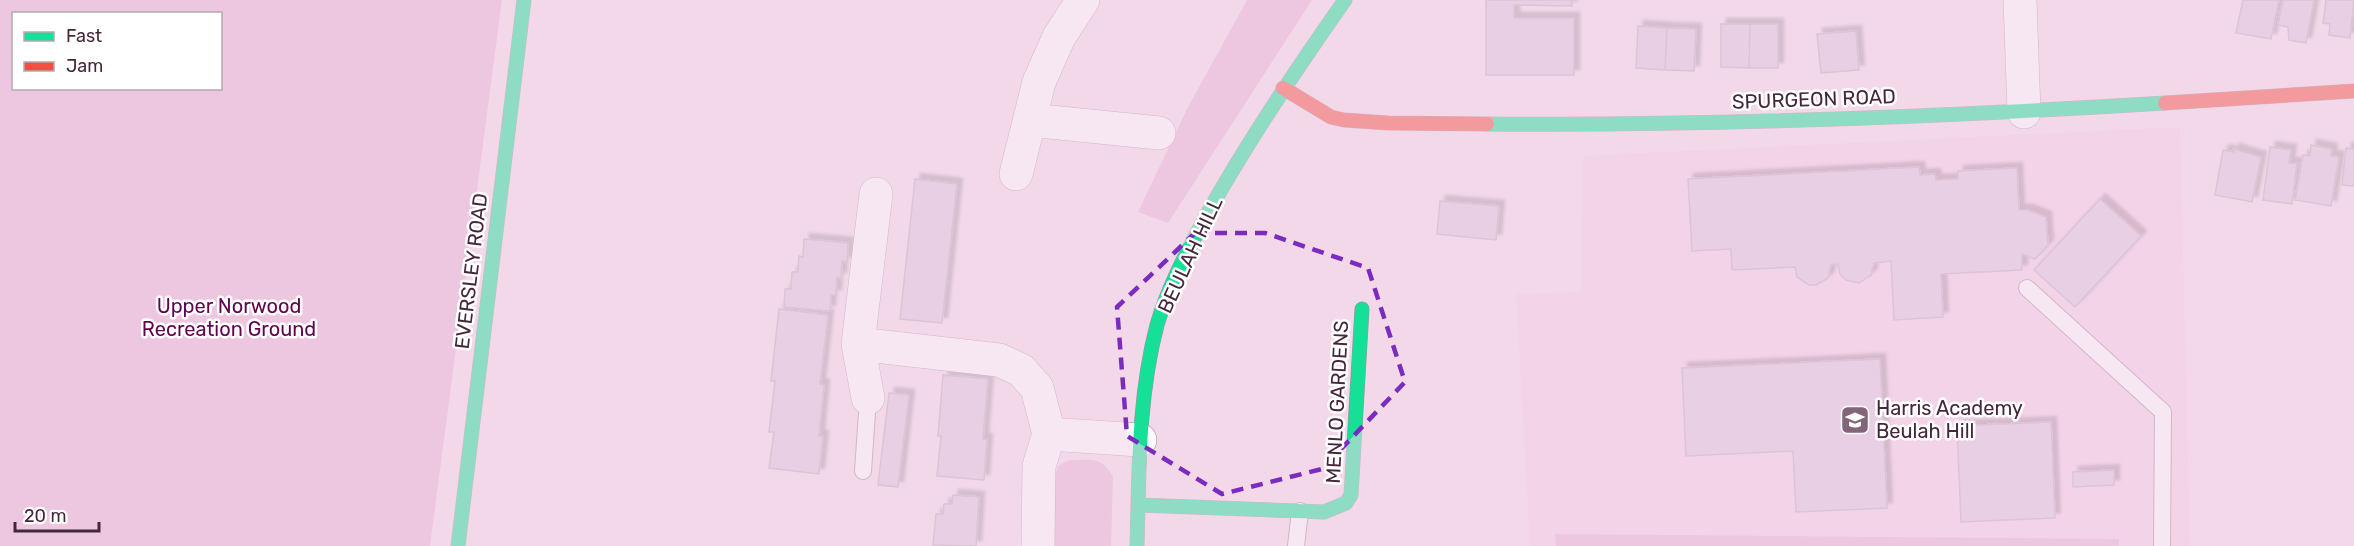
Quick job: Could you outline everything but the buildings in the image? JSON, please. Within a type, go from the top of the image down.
[{"type":"street","name":"EVERSLEY ROAD","points":[[458,546],[524,0]]},
{"type":"street","points":[[1016,174],[1039,82],[1050,54],[1083,0]]},
{"type":"street","name":"BEULAH HILL","points":[[1137,546],[1144,391],[1154,336],[1169,289],[1219,192],[1283,88],[1345,0]]},
{"type":"street","points":[[2020,0],[2024,112]]},
{"type":"street","name":"SPURGEON ROAD","points":[[1283,88],[1331,117],[1344,120],[1388,123],[1630,125],[2024,112],[2354,92]]},
{"type":"street","points":[[1030,120],[1160,133]]},
{"type":"street","points":[[868,398],[858,344],[876,194]]},
{"type":"street","name":"MENLO GARDENS","points":[[1138,505],[1324,512],[1346,503],[1351,495],[1362,309]]},
{"type":"street","points":[[858,344],[999,360],[1021,370],[1037,388],[1049,434],[1039,466],[1038,546]]},
{"type":"street","points":[[1049,434],[1140,441]]},
{"type":"lane","points":[[2027,288],[2163,412],[2162,546]]},
{"type":"lane","points":[[863,471],[868,398]]},
{"type":"lane","points":[[1296,546],[1300,511]]},
{"type":"highlighted area","points":[[1195,233],[1265,233],[1368,268],[1405,382],[1322,469],[1222,494],[1127,436],[1117,307]]},
{"type":"shaded area","name":"Harris Academy Beulah Hill","points":[[2180,127],[2190,546],[1530,546],[1516,294],[1581,292],[1583,156]]},
{"type":"green space","name":"Upper Norwood Recreation Ground","points":[[0,0],[502,0],[430,546],[0,546]]},
{"type":"green space","points":[[1247,0],[1312,0],[1168,223],[1138,212],[1187,109]]},
{"type":"green space","points":[[1070,460],[1100,462],[1105,465],[1113,477],[1111,546],[1052,546],[1052,481],[1059,465]]},
{"type":"green space","points":[[1555,534],[2119,539],[2119,546],[1556,546]]},
{"type":"traffic: fast","points":[[458,546],[524,0]]},
{"type":"traffic: fast","points":[[1137,546],[1139,463],[1146,380],[1157,325],[1167,297],[1178,270],[1221,190],[1290,80],[1345,0]]},
{"type":"traffic: fast","points":[[1487,124],[1656,124],[1826,120],[2165,103]]},
{"type":"traffic: fast","points":[[1139,505],[1324,512],[1346,503],[1351,495],[1362,309]]},
{"type":"traffic: jam","points":[[1283,88],[1331,117],[1344,120],[1487,124]]},
{"type":"traffic: jam","points":[[2165,103],[2354,91]]},
{"type":"place","name":"Harris Academy Beulah Hill","points":[[1855,420]]}]
